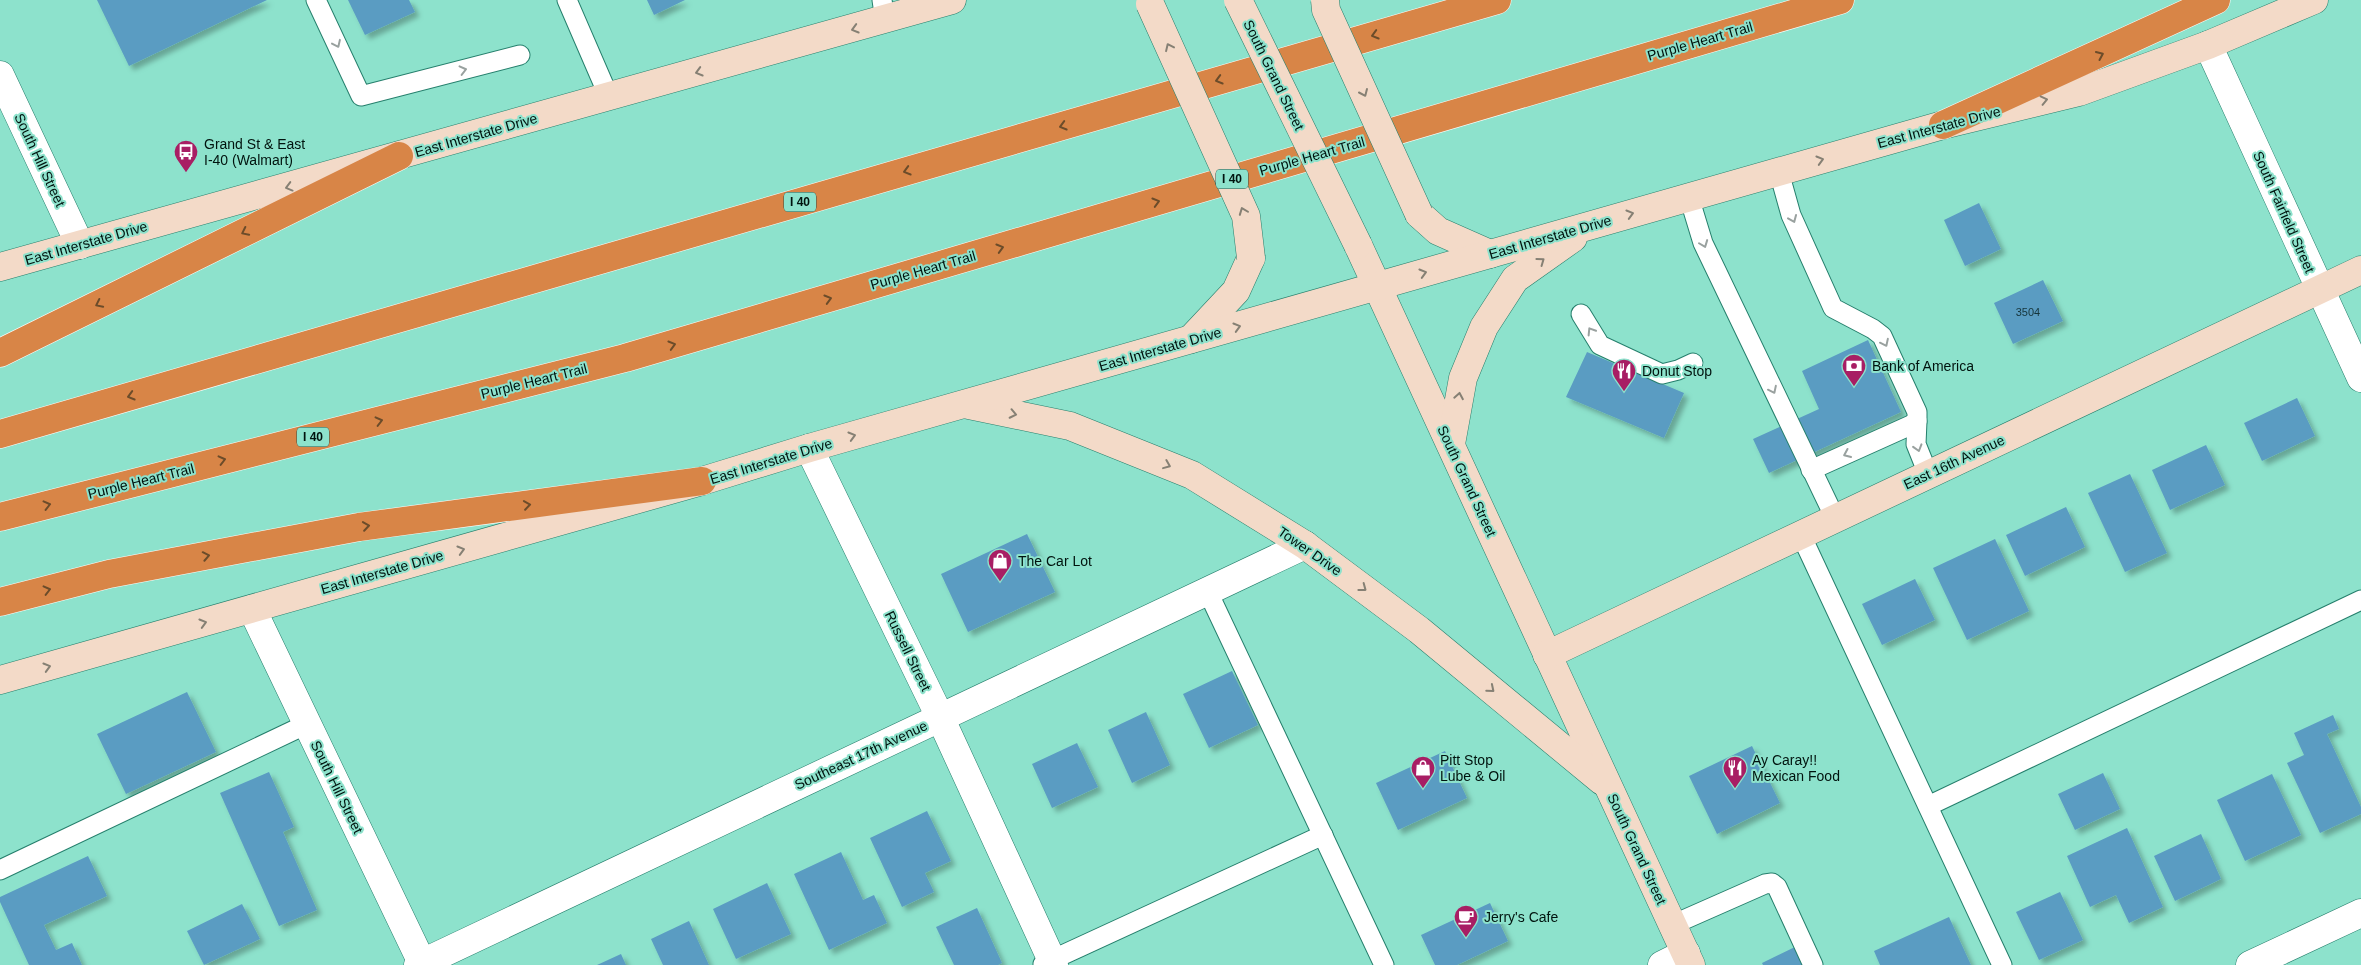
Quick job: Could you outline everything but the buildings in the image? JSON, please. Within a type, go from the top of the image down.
[{"type":"highway","name":"I 40","points":[[0,434],[1497,0]]},
{"type":"highway","name":"Purple Heart Trail","points":[[0,516],[625,358],[1840,0]]},
{"type":"highway","points":[[1943,125],[2216,0]]},
{"type":"highway","points":[[0,353],[399,156]]},
{"type":"highway","points":[[0,602],[110,574],[358,527],[702,482]]},
{"type":"main road","name":"East Interstate Drive","points":[[0,267],[609,97],[883,10],[952,0]]},
{"type":"main road","name":"South Grand Street","points":[[1238,0],[1358,246],[1451,444],[1672,925],[1680,961]]},
{"type":"main road","points":[[1325,0],[1326,10],[1419,214],[1438,231],[1490,254]]},
{"type":"main road","name":"East Interstate Drive","points":[[0,680],[702,482],[809,448],[1943,125],[2079,92],[2208,45],[2314,0]]},
{"type":"main road","points":[[1148,2],[1246,216],[1251,258],[1236,291],[1190,340]]},
{"type":"main road","points":[[1451,444],[1463,378],[1484,327],[1515,279],[1590,226]]},
{"type":"main road","name":"East 16th Avenue","points":[[1547,654],[2361,270]]},
{"type":"main road","name":"Tower Drive","points":[[965,404],[1070,426],[1192,475],[1305,546],[1419,630],[1608,786]]},
{"type":"street","name":"South Fairfield Street","points":[[2208,45],[2361,378]]},
{"type":"street","name":"South Hill Street","points":[[0,75],[80,245]]},
{"type":"street","name":"Russell Street","points":[[809,448],[940,718],[1049,963]]},
{"type":"street","name":"Southeast 17th Avenue","points":[[421,964],[1305,546]]},
{"type":"street","name":"South Hill Street","points":[[252,609],[421,964]]},
{"type":"street","points":[[2250,965],[2361,913]]},
{"type":"lane","points":[[316,0],[362,96],[520,55]]},
{"type":"lane","points":[[567,0],[609,97]]},
{"type":"lane","points":[[1778,172],[1791,215],[1833,308],[1873,329],[1882,336],[1917,412],[1916,444],[1928,474]]},
{"type":"lane","points":[[1689,197],[1703,243],[1835,518]]},
{"type":"lane","points":[[1581,314],[1600,345],[1662,374],[1694,363]]},
{"type":"lane","points":[[1811,470],[1917,421]]},
{"type":"lane","points":[[1801,535],[2002,965]]},
{"type":"lane","points":[[1208,592],[1384,965]]},
{"type":"lane","points":[[1928,806],[2361,600]]},
{"type":"lane","points":[[0,870],[307,724]]},
{"type":"lane","points":[[1049,963],[1323,835]]},
{"type":"lane","points":[[1672,925],[1764,884],[1772,883],[1777,887],[1813,965]]},
{"type":"place","name":"Grand St & East I-40 (Walmart)","points":[[186,173]]},
{"type":"place","name":"Bank of America","points":[[1854,387]]},
{"type":"place","name":"Donut Stop","points":[[1624,392]]},
{"type":"place","name":"The Car Lot","points":[[1000,582]]},
{"type":"place","name":"Pitt Stop Lube & Oil","points":[[1423,789]]},
{"type":"place","name":"Ay Caray!! Mexican Food","points":[[1735,789]]},
{"type":"place","name":"Jerry's Cafe","points":[[1466,938]]}]
